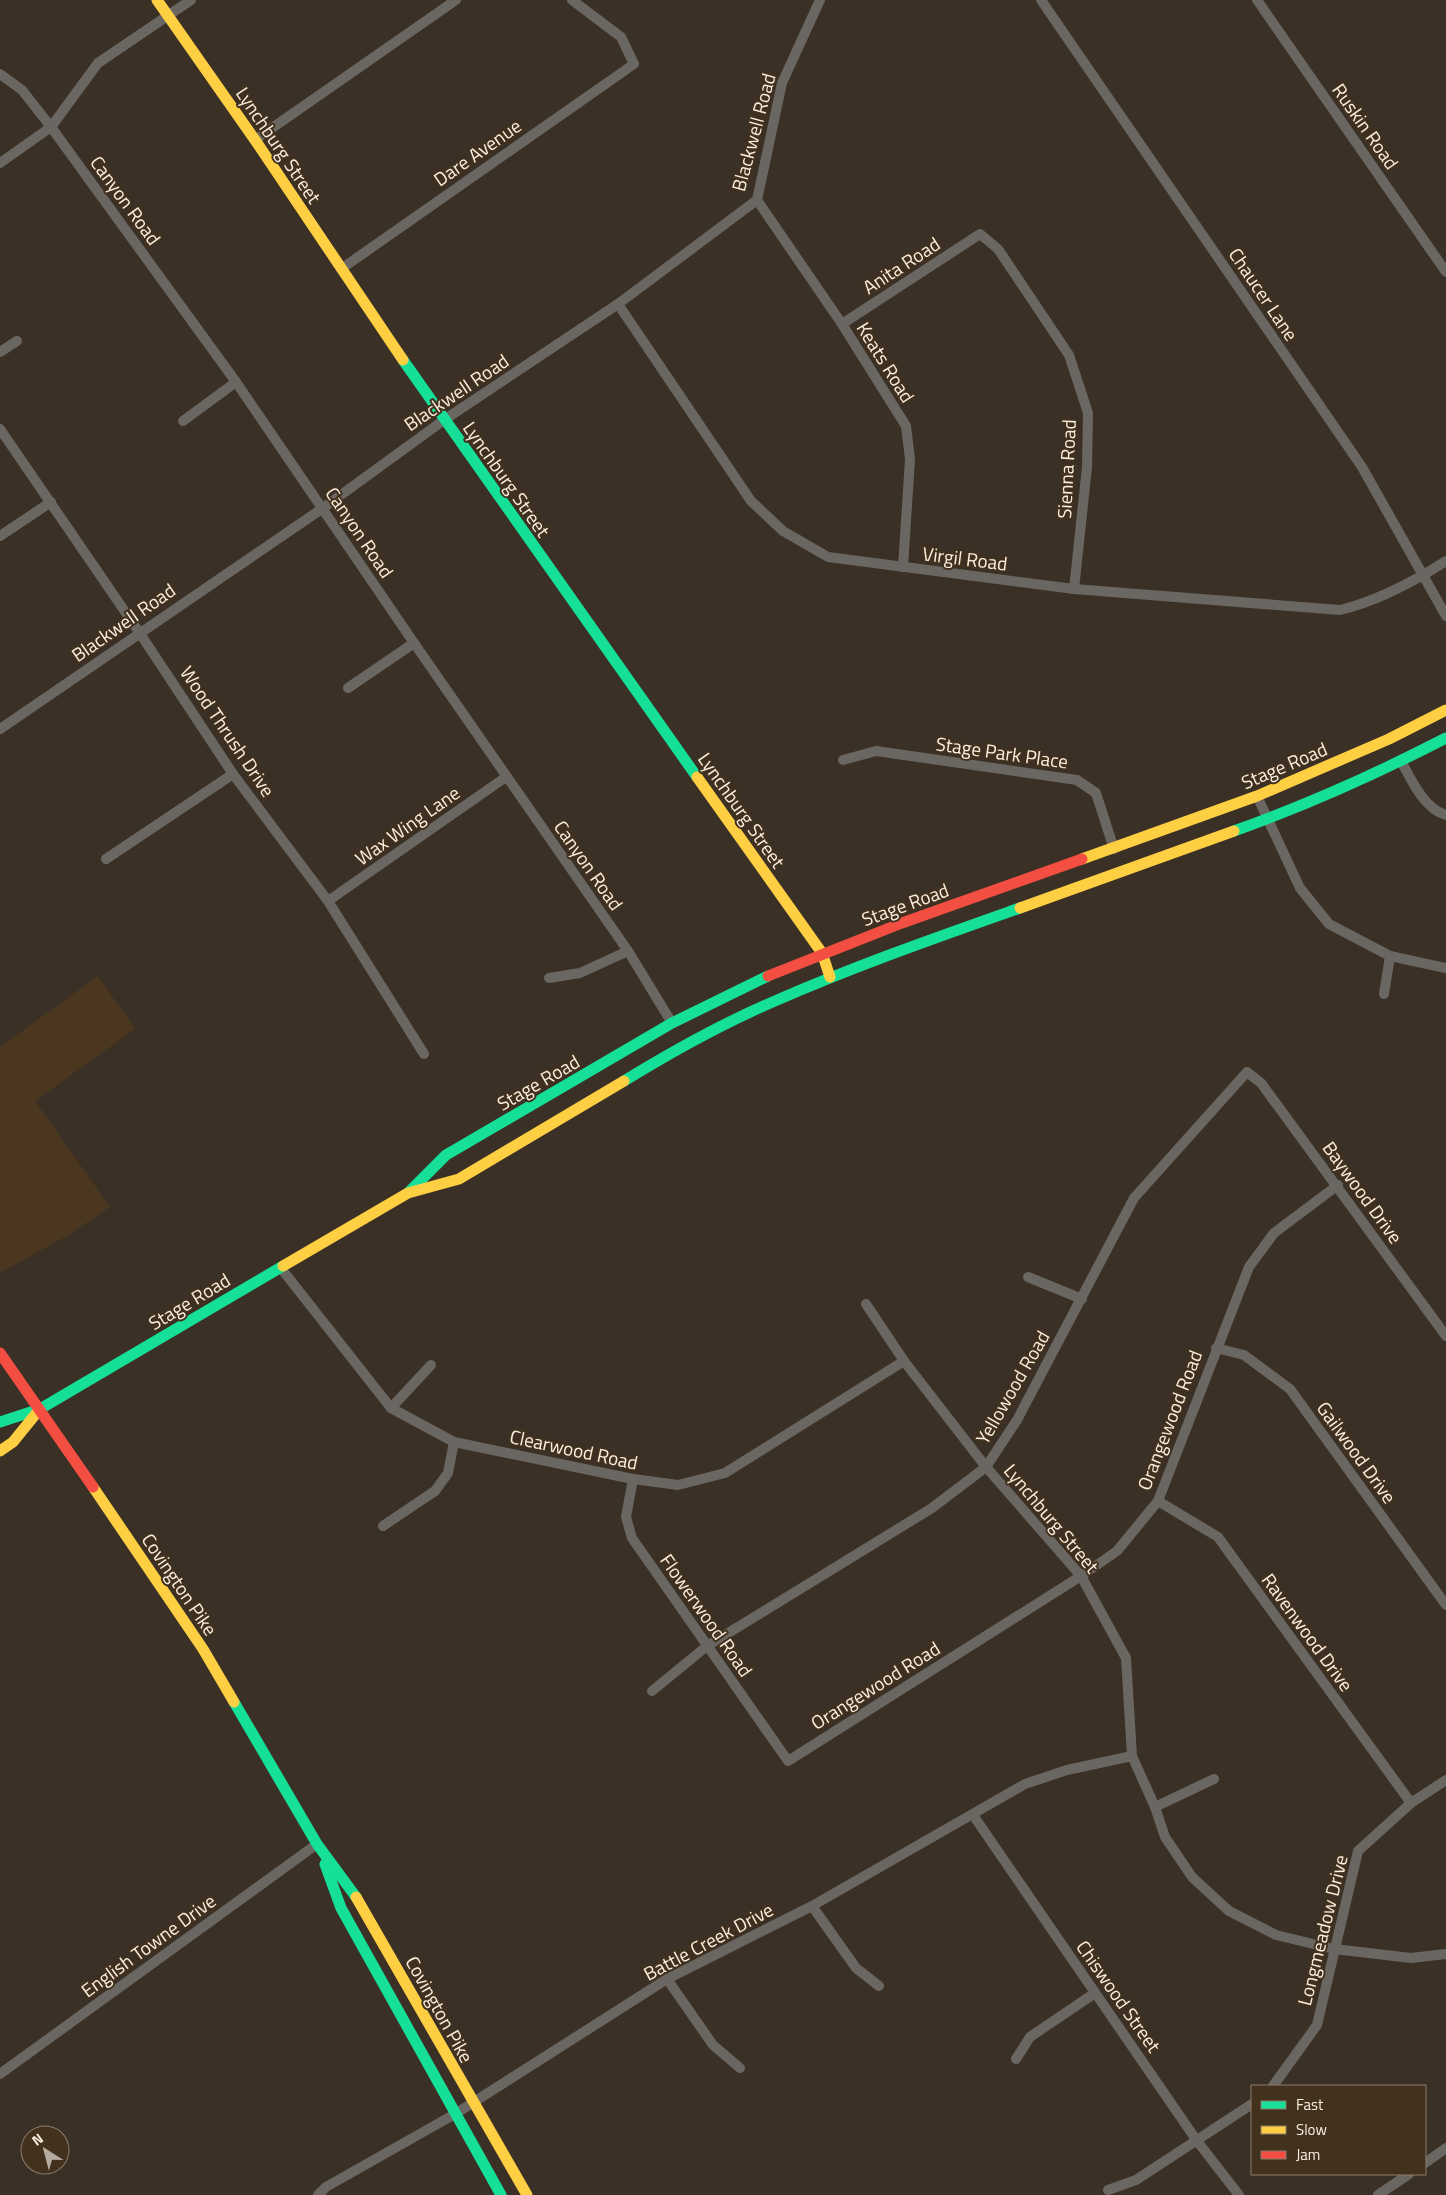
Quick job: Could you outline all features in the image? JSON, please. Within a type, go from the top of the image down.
[{"type":"main road","name":"Lynchburg Street","points":[[158,0],[167,16],[255,140],[444,420],[822,953],[830,977]]},
{"type":"main road","name":"Stage Road","points":[[408,1194],[446,1155],[672,1024],[759,980],[822,953],[1257,796],[1389,739],[1446,710]]},
{"type":"main road","name":"Stage Road","points":[[0,1422],[40,1409],[280,1267],[408,1194],[458,1179],[684,1045],[774,1001],[830,977],[1267,819],[1401,761],[1446,738]]},
{"type":"main road","name":"Covington Pike","points":[[0,1353],[203,1649],[317,1844],[364,1908],[473,2103],[527,2195]]},
{"type":"main road","name":"Stage Road","points":[[0,1451],[13,1442],[40,1409]]},
{"type":"main road","name":"Covington Pike","points":[[317,1844],[341,1908],[502,2195]]},
{"type":"street","points":[[0,163],[51,127],[98,63],[191,0]]},
{"type":"street","points":[[255,140],[456,0]]},
{"type":"street","name":"Dare Avenue","points":[[342,269],[634,64],[621,37],[572,0]]},
{"type":"street","name":"Blackwell Road","points":[[0,729],[139,632],[323,508],[444,420],[618,304],[757,200],[782,83],[820,0]]},
{"type":"street","name":"Chaucer Lane","points":[[1041,0],[1362,468],[1446,616]]},
{"type":"street","name":"Ruskin Road","points":[[1257,0],[1446,272]]},
{"type":"street","name":"Canyon Road","points":[[0,74],[22,90],[51,127],[236,382],[506,777],[628,951],[672,1024]]},
{"type":"street","name":"Keats Road","points":[[757,200],[842,324],[906,426],[910,459],[903,567]]},
{"type":"street","name":"Anita Road","points":[[842,324],[980,234]]},
{"type":"street","name":"Sienna Road","points":[[980,234],[998,249],[1070,355],[1088,413],[1087,467],[1074,590]]},
{"type":"street","name":"Virgil Road","points":[[618,304],[751,501],[783,531],[828,557],[1074,590],[1340,610],[1366,604],[1424,575]]},
{"type":"street","points":[[0,352],[17,341]]},
{"type":"street","points":[[183,421],[236,382]]},
{"type":"street","name":"Wood Thrush Drive","points":[[0,429],[139,632],[233,774],[328,901],[424,1054]]},
{"type":"street","points":[[0,536],[50,502]]},
{"type":"street","points":[[1424,575],[1446,560]]},
{"type":"street","points":[[348,688],[414,643]]},
{"type":"street","name":"Stage Park Place","points":[[843,760],[876,751],[1077,780],[1096,793],[1114,849]]},
{"type":"street","points":[[1401,761],[1420,795],[1441,813],[1446,814]]},
{"type":"street","points":[[106,859],[233,774]]},
{"type":"street","name":"Wax Wing Lane","points":[[328,901],[506,777]]},
{"type":"street","points":[[1257,796],[1300,888],[1329,924],[1390,956],[1446,968]]},
{"type":"street","points":[[549,978],[580,973],[628,951]]},
{"type":"street","points":[[1384,994],[1390,956]]},
{"type":"street","name":"Baywood Drive","points":[[1247,1072],[1261,1083],[1446,1336]]},
{"type":"street","name":"Yellowood Road","points":[[652,1691],[707,1646],[932,1508],[986,1467],[1018,1420],[1134,1198],[1247,1072]]},
{"type":"street","name":"Orangewood Road","points":[[788,1761],[1081,1576],[1117,1551],[1158,1501],[1249,1267],[1274,1234],[1338,1186]]},
{"type":"street","name":"Clearwood Road","points":[[280,1267],[391,1408],[454,1442],[632,1479],[678,1485],[725,1473],[904,1361]]},
{"type":"street","points":[[1028,1277],[1082,1299]]},
{"type":"street","name":"Lynchburg Street","points":[[866,1304],[904,1361],[986,1467],[1081,1576],[1126,1658],[1132,1756],[1156,1807],[1165,1837],[1192,1877],[1229,1911],[1276,1935],[1334,1949],[1411,1958],[1446,1954]]},
{"type":"street","name":"Gailwood Drive","points":[[1216,1348],[1244,1355],[1290,1388],[1446,1605]]},
{"type":"street","points":[[391,1408],[432,1365]]},
{"type":"street","points":[[382,1526],[435,1491],[448,1473],[454,1442]]},
{"type":"street","name":"Flowerwood Road","points":[[632,1479],[626,1517],[632,1538],[788,1761]]},
{"type":"street","name":"Ravenwood Drive","points":[[1158,1501],[1218,1537],[1412,1803]]},
{"type":"street","name":"Battle Creek Drive","points":[[318,2195],[326,2188],[473,2103],[667,1979],[812,1906],[1025,1784],[1067,1770],[1132,1756]]},
{"type":"street","points":[[1156,1807],[1214,1779]]},
{"type":"street","name":"Longmeadow Drive","points":[[1274,2085],[1317,2024],[1358,1851],[1412,1803],[1446,1780]]},
{"type":"street","name":"Chiswood Street","points":[[973,1815],[1198,2141],[1239,2195]]},
{"type":"street","name":"English Towne Drive","points":[[0,2074],[317,1844]]},
{"type":"street","points":[[812,1906],[856,1968],[879,1986]]},
{"type":"street","points":[[667,1979],[713,2045],[740,2068]]},
{"type":"street","points":[[1016,2059],[1030,2037],[1095,1993]]},
{"type":"street","points":[[1108,2190],[1136,2180],[1251,2105]]},
{"type":"street","points":[[1426,2162],[1446,2148]]},
{"type":"street","points":[[1378,2195],[1407,2175]]},
{"type":"shaded area","points":[[98,976],[135,1029],[35,1101],[110,1207],[67,1236],[0,1273],[0,1047]]},
{"type":"traffic: fast","points":[[403,360],[697,777]]},
{"type":"traffic: fast","points":[[1234,831],[1342,788],[1446,738]]},
{"type":"traffic: fast","points":[[624,1081],[698,1038],[775,1001],[866,964],[1020,908]]},
{"type":"traffic: fast","points":[[409,1192],[446,1155],[672,1023],[768,976]]},
{"type":"traffic: fast","points":[[0,1422],[40,1409],[283,1266]]},
{"type":"traffic: fast","points":[[234,1702],[317,1844],[356,1897]]},
{"type":"traffic: fast","points":[[325,1864],[341,1908],[501,2195]]},
{"type":"traffic: slow","points":[[157,0],[255,140],[403,360]]},
{"type":"traffic: slow","points":[[1082,859],[1257,796],[1389,739],[1446,710]]},
{"type":"traffic: slow","points":[[697,777],[822,953],[830,977]]},
{"type":"traffic: slow","points":[[1020,908],[1234,831]]},
{"type":"traffic: slow","points":[[283,1266],[408,1193],[459,1179],[624,1081]]},
{"type":"traffic: slow","points":[[0,1451],[13,1442],[39,1410]]},
{"type":"traffic: slow","points":[[93,1487],[203,1649],[234,1702]]},
{"type":"traffic: slow","points":[[356,1897],[527,2195]]},
{"type":"traffic: jam","points":[[768,976],[902,923],[1082,859]]},
{"type":"traffic: jam","points":[[0,1353],[93,1487]]}]
